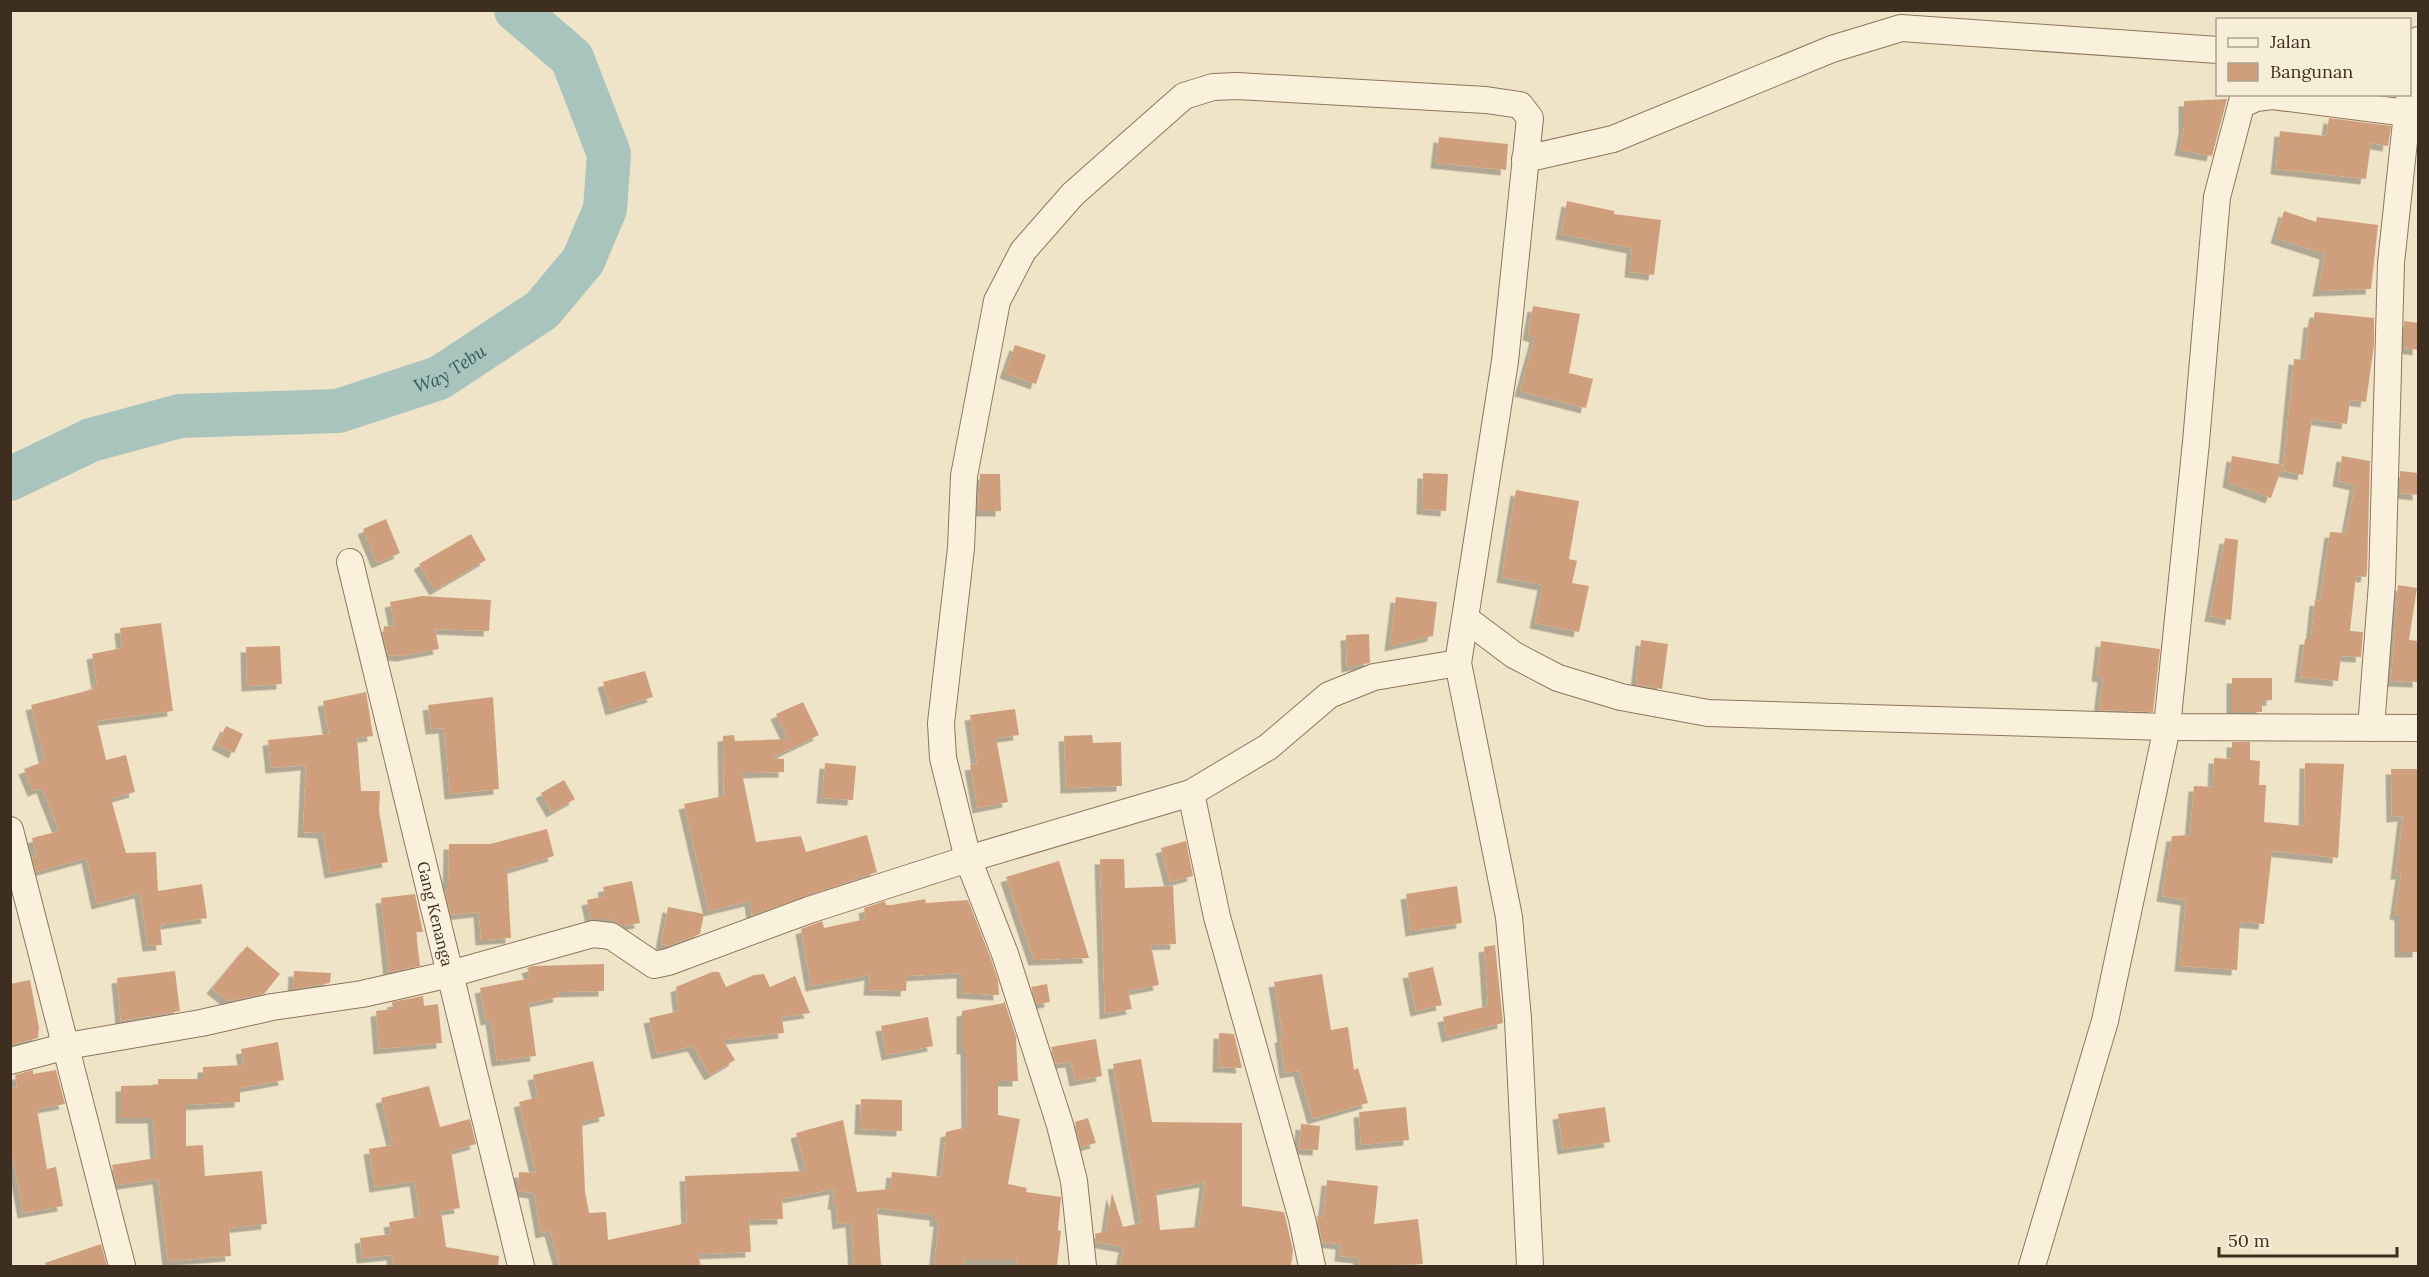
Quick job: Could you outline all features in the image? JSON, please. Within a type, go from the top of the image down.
[{"type":"street","points":[[1525,159],[1613,139],[1832,49],[1901,28],[2216,50]]},
{"type":"street","points":[[2411,86],[2418,40]]},
{"type":"street","points":[[1083,1266],[1074,1181],[1060,1125],[1005,954],[968,859],[943,758],[941,723],[962,548],[964,476],[997,301],[1023,251],[1073,194],[1184,96],[1213,87],[1474,99],[1520,105],[1530,118],[1505,361],[1458,663],[1509,917],[1518,1019],[1530,1266]]},
{"type":"street","points":[[2032,1266],[2105,1021],[2168,727],[2217,197],[2237,116],[2243,99],[2272,96],[2407,113]]},
{"type":"street","points":[[2371,728],[2382,583],[2391,263],[2410,96]]},
{"type":"street","name":"Gang Kenanga","points":[[350,562],[521,1266]]},
{"type":"street","points":[[1466,619],[1514,655],[1558,678],[1621,697],[1708,713],[2168,727],[2418,728]]},
{"type":"street","points":[[10,1061],[67,1046],[201,1023],[272,1006],[362,994],[450,974],[593,934],[611,936],[654,965],[668,962],[809,910],[968,859],[1191,793],[1268,747],[1329,695],[1374,678],[1458,663]]},
{"type":"street","points":[[1191,793],[1217,918],[1302,1219],[1312,1266]]},
{"type":"street","points":[[10,830],[122,1266]]},
{"type":"building","points":[[2227,99],[2212,156],[2180,150],[2184,128],[2184,101]]},
{"type":"building","points":[[2329,118],[2391,126],[2388,146],[2371,143],[2366,179],[2276,169],[2280,131],[2326,136]]},
{"type":"building","points":[[1439,137],[1508,144],[1506,170],[1436,163]]},
{"type":"building","points":[[1567,201],[1614,211],[1614,214],[1661,220],[1654,275],[1630,272],[1632,248],[1561,234]]},
{"type":"building","points":[[2284,211],[2316,222],[2317,217],[2378,225],[2371,289],[2318,291],[2325,254],[2276,238]]},
{"type":"building","points":[[1533,306],[1580,314],[1569,373],[1593,379],[1586,408],[1520,391],[1535,337],[1528,335]]},
{"type":"building","points":[[2315,312],[2374,318],[2374,345],[2366,402],[2350,400],[2347,424],[2312,419],[2303,475],[2283,471],[2294,359],[2305,360],[2309,322],[2313,322]]},
{"type":"building","points":[[2404,321],[2418,323],[2418,350],[2404,348]]},
{"type":"building","points":[[1015,345],[1046,355],[1036,384],[1005,373]]},
{"type":"building","points":[[2232,456],[2283,465],[2271,498],[2228,482]]},
{"type":"building","points":[[2342,456],[2370,461],[2367,572],[2366,577],[2356,576],[2350,631],[2363,632],[2361,657],[2341,656],[2338,681],[2300,677],[2305,639],[2311,639],[2315,600],[2320,601],[2330,532],[2346,533],[2355,485],[2338,481]]},
{"type":"building","points":[[2400,471],[2418,473],[2418,495],[2400,493]]},
{"type":"building","points":[[1423,473],[1448,474],[1446,511],[1422,509]]},
{"type":"building","points":[[980,474],[1000,474],[1001,511],[978,511]]},
{"type":"building","points":[[1516,490],[1579,501],[1569,559],[1577,561],[1572,583],[1589,586],[1579,632],[1535,623],[1543,585],[1502,577]]},
{"type":"building","points":[[386,519],[400,553],[377,563],[363,529]]},
{"type":"building","points":[[471,534],[486,560],[435,590],[419,564]]},
{"type":"building","points":[[2225,538],[2238,540],[2231,620],[2210,616]]},
{"type":"building","points":[[2398,585],[2417,588],[2409,640],[2418,641],[2418,682],[2391,681]]},
{"type":"building","points":[[422,596],[491,600],[489,631],[435,629],[439,649],[402,656],[388,655],[383,634],[384,626],[395,627],[390,602]]},
{"type":"building","points":[[1396,597],[1437,602],[1433,636],[1390,646]]},
{"type":"building","points":[[161,623],[173,711],[97,721],[106,760],[126,755],[135,792],[111,799],[126,853],[156,852],[158,891],[202,884],[207,918],[160,925],[162,945],[148,946],[140,893],[97,904],[87,858],[36,872],[32,856],[37,857],[32,838],[59,831],[42,788],[33,791],[24,769],[45,761],[31,705],[94,689],[93,684],[97,684],[92,654],[122,648],[120,628]]},
{"type":"building","points":[[1369,634],[1370,663],[1347,667],[1346,635]]},
{"type":"building","points":[[1641,640],[1668,644],[1662,689],[1636,684]]},
{"type":"building","points":[[2101,641],[2160,649],[2153,712],[2099,710],[2103,677],[2097,676]]},
{"type":"building","points":[[280,646],[282,684],[247,686],[246,647]]},
{"type":"building","points":[[645,671],[653,697],[611,710],[603,682]]},
{"type":"building","points":[[2232,678],[2272,678],[2272,700],[2262,701],[2262,712],[2232,712]]},
{"type":"building","points":[[366,692],[373,736],[357,738],[361,791],[380,791],[379,811],[388,862],[330,873],[323,833],[303,832],[306,765],[271,768],[268,740],[329,734],[323,701]]},
{"type":"building","points":[[493,697],[499,789],[450,794],[444,728],[431,729],[428,705]]},
{"type":"building","points":[[803,702],[819,735],[771,758],[784,759],[784,772],[742,773],[756,842],[801,836],[806,852],[867,835],[877,872],[752,915],[750,901],[709,911],[684,804],[724,796],[723,736],[734,735],[735,741],[788,739],[776,714]]},
{"type":"building","points":[[1015,709],[1019,735],[996,738],[1008,802],[978,808],[970,765],[977,764],[970,715]]},
{"type":"building","points":[[226,726],[243,734],[234,753],[217,744]]},
{"type":"building","points":[[1092,735],[1093,743],[1121,742],[1122,786],[1066,788],[1064,736]]},
{"type":"building","points":[[2232,742],[2250,742],[2250,760],[2260,761],[2259,785],[2266,785],[2264,822],[2304,826],[2305,763],[2344,764],[2338,858],[2272,851],[2264,924],[2240,922],[2237,970],[2180,966],[2186,900],[2162,896],[2172,836],[2190,835],[2194,786],[2213,787],[2214,758],[2232,759]]},
{"type":"building","points":[[825,763],[856,766],[853,800],[822,798]]},
{"type":"building","points":[[2391,769],[2418,769],[2418,952],[2400,952],[2400,915],[2395,914],[2401,874],[2396,874],[2403,816],[2392,817]]},
{"type":"building","points":[[564,780],[575,799],[552,812],[541,793]]},
{"type":"building","points":[[547,829],[554,856],[507,870],[511,938],[481,940],[479,912],[451,915],[445,891],[448,890],[449,844],[490,844]]},
{"type":"building","points":[[1186,841],[1193,876],[1170,882],[1161,848]]},
{"type":"building","points":[[1100,859],[1124,859],[1125,888],[1173,886],[1176,944],[1151,945],[1159,985],[1128,991],[1132,1009],[1105,1014]]},
{"type":"building","points":[[1059,861],[1089,958],[1034,960],[1006,877]]},
{"type":"building","points":[[632,881],[640,923],[623,926],[610,919],[591,919],[587,900],[605,896],[603,887]]},
{"type":"building","points":[[1457,886],[1462,923],[1411,931],[1406,894]]},
{"type":"building","points":[[415,894],[423,932],[416,932],[420,966],[389,972],[381,898]]},
{"type":"building","points":[[925,899],[926,903],[968,900],[998,980],[999,995],[962,993],[962,973],[907,976],[906,991],[869,990],[870,975],[811,986],[801,929],[822,921],[824,928],[866,919],[864,908],[885,901],[886,905],[892,905]]},
{"type":"building","points":[[668,907],[704,914],[700,934],[668,946],[661,944]]},
{"type":"building","points":[[1495,945],[1503,1023],[1447,1037],[1443,1017],[1488,1006],[1484,947]]},
{"type":"building","points":[[247,946],[280,974],[264,994],[228,1001],[212,988]]},
{"type":"building","points":[[604,964],[604,991],[558,992],[559,997],[529,1003],[536,1056],[497,1061],[491,1019],[486,1020],[480,988],[531,978],[527,968],[533,966]]},
{"type":"building","points":[[1433,967],[1442,1005],[1416,1011],[1408,973]]},
{"type":"building","points":[[175,971],[180,1011],[121,1021],[117,978]]},
{"type":"building","points":[[294,971],[331,973],[330,983],[293,989]]},
{"type":"building","points":[[712,972],[719,972],[726,987],[754,975],[764,974],[770,987],[795,976],[810,1013],[782,1017],[784,1033],[723,1040],[735,1060],[710,1075],[693,1046],[657,1054],[649,1018],[679,1011],[676,987]]},
{"type":"building","points":[[1322,974],[1331,1030],[1348,1027],[1354,1070],[1358,1068],[1368,1103],[1313,1119],[1299,1071],[1285,1073],[1280,1037],[1283,1037],[1274,982]]},
{"type":"building","points":[[30,980],[39,1028],[38,1038],[10,1045],[10,984]]},
{"type":"building","points":[[1047,984],[1050,1002],[1037,1004],[1031,987]]},
{"type":"building","points":[[423,996],[424,1006],[438,1004],[442,1043],[379,1049],[376,1011],[393,1009],[392,1002]]},
{"type":"building","points":[[1004,1000],[1016,1037],[1018,1081],[998,1081],[998,1115],[1020,1119],[1008,1184],[1027,1188],[1026,1192],[1061,1197],[1058,1230],[1061,1231],[1057,1266],[1016,1265],[1017,1260],[965,1260],[964,1266],[934,1266],[939,1221],[935,1221],[935,1215],[877,1208],[881,1265],[854,1266],[851,1222],[838,1224],[836,1204],[833,1204],[835,1189],[782,1199],[783,1219],[749,1220],[751,1252],[698,1254],[701,1266],[560,1266],[550,1231],[541,1233],[534,1193],[518,1191],[519,1172],[536,1173],[519,1102],[538,1097],[533,1075],[593,1061],[605,1116],[582,1122],[585,1191],[589,1213],[606,1212],[608,1240],[687,1223],[685,1176],[806,1171],[796,1133],[843,1120],[857,1192],[890,1189],[892,1172],[941,1177],[946,1132],[967,1127],[966,1049],[962,1049],[962,1011],[1004,1003]]},
{"type":"building","points":[[928,1017],[933,1046],[887,1055],[881,1026]]},
{"type":"building","points":[[1219,1033],[1234,1034],[1242,1068],[1218,1067]]},
{"type":"building","points":[[1096,1039],[1102,1076],[1075,1081],[1071,1062],[1056,1064],[1051,1047]]},
{"type":"building","points":[[278,1042],[284,1080],[240,1088],[240,1102],[186,1105],[186,1146],[203,1145],[205,1176],[262,1171],[267,1224],[229,1228],[231,1256],[168,1261],[158,1179],[117,1185],[112,1165],[156,1158],[153,1118],[121,1118],[121,1086],[158,1085],[158,1079],[203,1079],[203,1067],[244,1065],[241,1049]]},
{"type":"building","points":[[1141,1059],[1152,1122],[1242,1123],[1242,1206],[1284,1212],[1293,1250],[1291,1266],[1120,1266],[1124,1247],[1096,1242],[1095,1234],[1106,1231],[1112,1193],[1123,1227],[1141,1223],[1113,1064]],"holes":[[[1205,1182],[1199,1227],[1160,1230],[1156,1191]]]},
{"type":"building","points":[[33,1070],[33,1074],[56,1070],[65,1104],[37,1109],[47,1169],[56,1167],[63,1206],[23,1213],[13,1156],[10,1157],[10,1087],[17,1088],[15,1075]]},
{"type":"building","points":[[429,1086],[440,1127],[470,1119],[476,1144],[451,1151],[460,1208],[441,1211],[446,1247],[499,1256],[498,1266],[394,1266],[392,1255],[362,1258],[360,1238],[391,1234],[389,1222],[420,1217],[415,1181],[375,1187],[369,1149],[393,1145],[381,1098]]},
{"type":"building","points":[[861,1099],[902,1100],[902,1131],[860,1129]]},
{"type":"building","points":[[1406,1107],[1409,1140],[1361,1145],[1359,1112]]},
{"type":"building","points":[[1605,1107],[1610,1142],[1563,1149],[1558,1114]]},
{"type":"building","points":[[1088,1118],[1096,1143],[1081,1147],[1075,1122]]},
{"type":"building","points":[[1301,1124],[1320,1126],[1318,1150],[1299,1149]]},
{"type":"building","points":[[1327,1180],[1378,1186],[1374,1224],[1418,1219],[1423,1264],[1358,1266],[1359,1258],[1340,1256],[1341,1244],[1322,1242],[1317,1216],[1323,1217]]},
{"type":"building","points":[[101,1244],[107,1266],[46,1266],[45,1263]]},
{"type":"waterway","name":"Way Tebu","points":[[10,479],[91,440],[180,416],[338,411],[439,378],[542,310],[583,261],[605,209],[609,154],[572,58],[516,10]]}]
